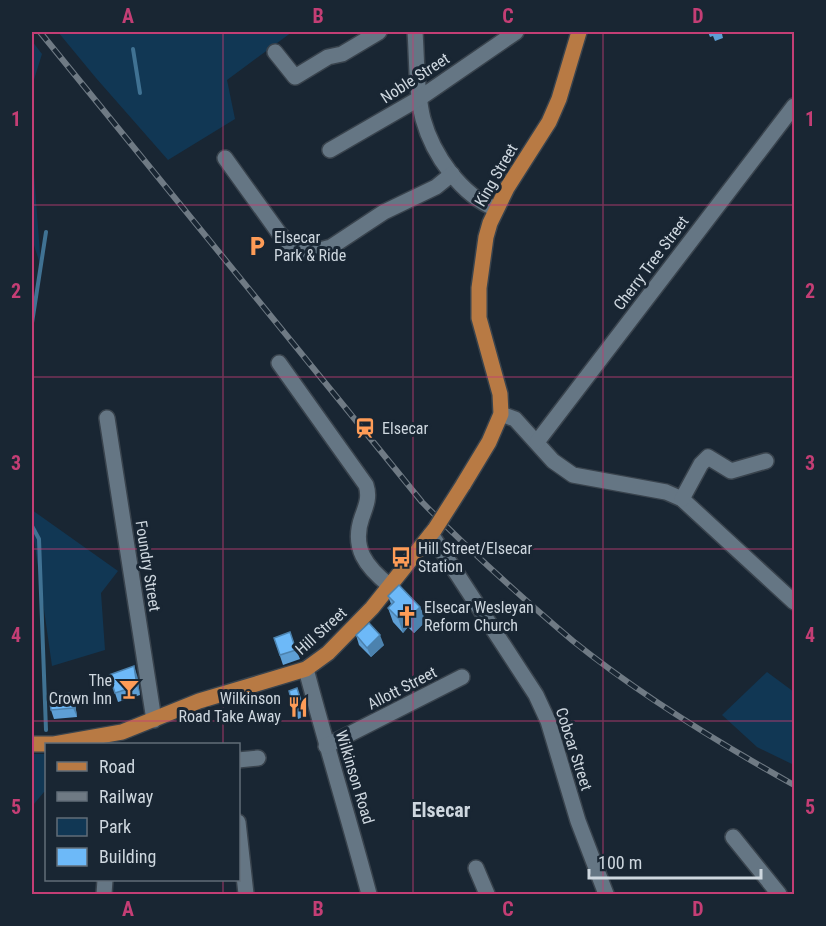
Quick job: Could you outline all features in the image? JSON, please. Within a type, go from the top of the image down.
[{"type":"main road","name":"King Street","points":[[501,414],[500,394],[479,318],[478,303],[486,237],[496,209],[507,188],[549,122],[559,99],[579,32]]},
{"type":"main road","name":"Hill Street","points":[[65,743],[122,738],[153,720],[199,701],[306,669],[328,653],[390,586],[433,531],[494,433],[501,414]]},
{"type":"street","points":[[275,52],[295,77],[328,57],[342,54],[380,32]]},
{"type":"street","points":[[415,32],[420,98],[423,119],[429,134],[452,174],[477,198],[496,209]]},
{"type":"street","name":"Noble Street","points":[[330,150],[420,98],[516,32]]},
{"type":"street","name":"Cherry Tree Street","points":[[537,442],[795,106]]},
{"type":"street","points":[[225,158],[279,233],[288,242],[304,250],[331,247],[384,212],[436,187],[452,174]]},
{"type":"street","points":[[279,363],[366,485],[368,499],[359,528],[358,546],[360,554],[369,567],[390,586]]},
{"type":"street","points":[[501,414],[515,419],[553,461],[573,475],[666,492],[682,499],[795,602]]},
{"type":"street","name":"Foundry Street","points":[[107,418],[153,720]]},
{"type":"street","points":[[682,499],[701,464],[708,457],[731,471],[766,461]]},
{"type":"street","name":"Cobcar Street","points":[[433,531],[536,695],[548,721],[578,821],[606,894]]},
{"type":"street","name":"Wilkinson Road","points":[[306,669],[369,894]]},
{"type":"street","name":"Allott Street","points":[[326,746],[462,677]]},
{"type":"street","points":[[240,760],[258,758]]},
{"type":"street","points":[[733,837],[779,894]]},
{"type":"street","points":[[240,840],[246,894]]},
{"type":"street","points":[[476,868],[487,894]]},
{"type":"green space","points":[[58,32],[292,32],[227,80],[235,119],[168,160]]},
{"type":"green space","points":[[32,41],[42,54],[32,86]]},
{"type":"green space","points":[[32,147],[41,267],[32,239]]},
{"type":"green space","points":[[32,510],[118,571],[101,593],[105,650],[52,666],[32,525]]},
{"type":"green space","points":[[767,672],[794,692],[794,765],[757,747],[722,715]]},
{"type":"green space","points":[[32,754],[45,754],[45,792],[34,804],[32,814]]},
{"type":"building","points":[[399,585],[420,607],[408,619],[403,613],[398,618],[388,608],[394,602],[388,596]]},
{"type":"building","points":[[369,623],[380,635],[367,648],[356,635]]},
{"type":"building","points":[[290,632],[296,650],[280,655],[274,638]]},
{"type":"building","points":[[134,666],[137,686],[115,693],[109,675]]},
{"type":"building","points":[[297,688],[303,707],[294,709],[289,691]]},
{"type":"building","points":[[72,693],[73,708],[51,710],[49,695]]},
{"type":"waterway","points":[[133,49],[140,93]]},
{"type":"waterway","points":[[32,323],[46,232]]},
{"type":"waterway","points":[[32,526],[39,539],[46,730]]},
{"type":"railway","points":[[40,32],[422,502],[440,520],[515,591],[599,661],[680,718],[794,785]]},
{"type":"place","name":"Elsecar Park & Ride","points":[[257,246]]},
{"type":"place","name":"Elsecar","points":[[365,428]]},
{"type":"place","name":"Hill Street/Elsecar Station","points":[[401,557]]},
{"type":"place","name":"Elsecar Wesleyan Reform Church","points":[[407,616]]},
{"type":"place","name":"The Crown Inn","points":[[129,689]]},
{"type":"place","name":"Wilkinson Road Take Away","points":[[298,707]]},
{"type":"district","name":"Elsecar","points":[[441,810]]}]
